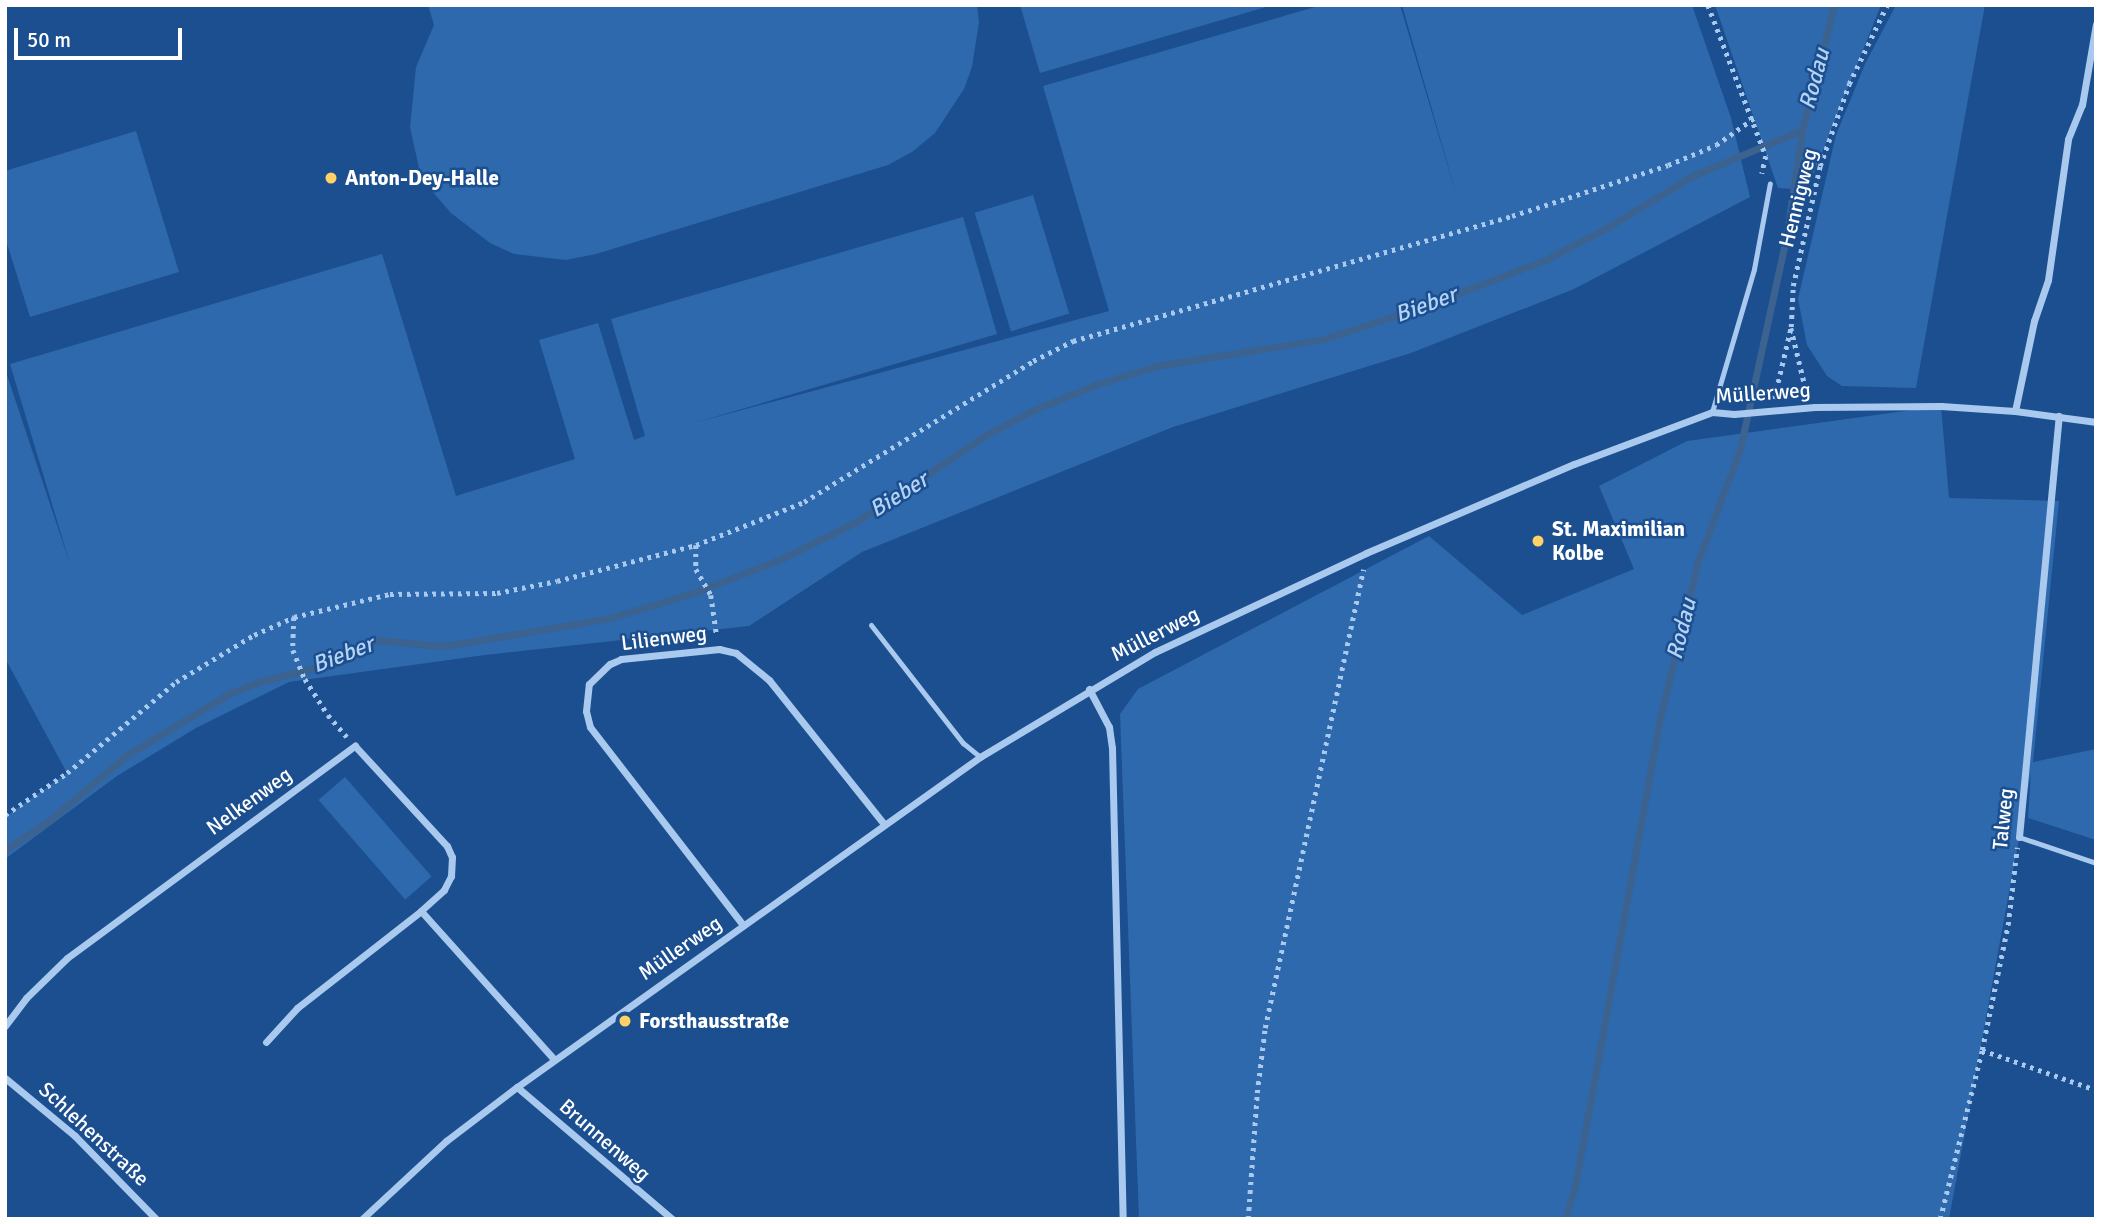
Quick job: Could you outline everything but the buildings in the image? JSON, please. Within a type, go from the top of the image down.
[{"type":"street","points":[[2015,411],[2034,321],[2048,281],[2068,139],[2082,104],[2096,24]]},
{"type":"street","name":"Müllerweg","points":[[362,1219],[446,1142],[554,1059],[883,823],[980,757],[1089,689],[1190,635],[1366,553],[1562,469],[1712,412],[1734,414],[1810,407],[1888,405],[2015,411],[2096,422]]},
{"type":"street","name":"Talweg","points":[[2019,837],[2059,416]]},
{"type":"street","name":"Lilienweg","points":[[743,925],[590,726],[586,711],[589,684],[610,664],[621,659],[719,649],[748,661],[769,680],[883,823]]},
{"type":"street","points":[[1089,689],[1105,719],[1112,748],[1123,1219]]},
{"type":"street","points":[[266,1042],[297,1008],[421,911],[444,890],[451,876],[452,858],[447,846],[355,746]]},
{"type":"street","name":"Nelkenweg","points":[[5,1026],[26,998],[67,958],[355,746]]},
{"type":"street","points":[[421,911],[554,1059]]},
{"type":"street","name":"Schlehenstraße","points":[[5,1078],[75,1136],[156,1219]]},
{"type":"street","name":"Brunnenweg","points":[[517,1087],[673,1219]]},
{"type":"lane","points":[[1712,412],[1754,269],[1770,183]]},
{"type":"lane","points":[[871,625],[963,743],[980,757]]},
{"type":"lane","points":[[2019,837],[2096,863]]},
{"type":"path","points":[[1708,5],[1754,118],[1766,156]]},
{"type":"path","name":"Hennigweg","points":[[1768,410],[1791,327],[1793,286],[1826,145],[1849,84],[1887,5]]},
{"type":"path","points":[[5,815],[67,773],[176,682],[254,635],[294,617],[390,594],[497,593],[557,581],[696,545],[804,502],[1032,361],[1073,341],[1512,216],[1668,165],[1716,145],[1754,118]]},
{"type":"path","name":"Hennigweg","points":[[1791,327],[1810,407]]},
{"type":"path","points":[[696,545],[696,569],[711,595],[719,649]]},
{"type":"path","points":[[1248,1219],[1256,1093],[1265,1028],[1366,553]]},
{"type":"path","points":[[294,617],[293,650],[305,679],[328,715],[355,746]]},
{"type":"path","name":"Talweg","points":[[1940,1219],[1982,1049],[2008,925],[2019,837]]},
{"type":"path","points":[[1982,1049],[2096,1090]]},
{"type":"shaded area","points":[[428,5],[977,5],[979,22],[972,67],[964,89],[935,133],[912,152],[888,165],[596,254],[566,260],[514,254],[490,243],[451,213],[432,191],[419,168],[410,127],[416,67],[434,25]]},
{"type":"shaded area","points":[[1020,5],[1273,5],[1040,73]]},
{"type":"shaded area","points":[[1322,5],[1400,5],[1459,204],[1402,5],[1692,5],[1731,118],[1750,197],[1574,289],[1411,353],[1173,427],[862,552],[749,626],[485,655],[289,682],[196,728],[117,776],[5,859],[5,817],[67,773],[5,658],[5,369],[70,564],[10,364],[382,254],[456,496],[575,459],[539,340],[598,323],[634,440],[645,436],[611,319],[963,217],[997,334],[694,423],[1109,311],[1043,86]]},
{"type":"shaded area","points":[[1715,5],[1881,5],[1807,190],[1778,188]]},
{"type":"shaded area","points":[[1896,5],[1985,5],[1916,388],[1842,386],[1827,376],[1807,345],[1798,299],[1836,135],[1865,64]]},
{"type":"shaded area","points":[[136,131],[179,272],[30,317],[5,237],[5,171]]},
{"type":"shaded area","points":[[1033,195],[1069,314],[1011,331],[975,213]]},
{"type":"shaded area","points":[[1941,406],[1949,498],[2059,501],[2033,762],[2096,749],[2096,840],[2028,818],[2031,773],[1949,1219],[1139,1219],[1120,714],[1138,689],[1429,536],[1522,615],[1634,569],[1599,486],[1687,441]]},
{"type":"shaded area","points":[[345,777],[432,877],[405,900],[319,800]]},
{"type":"waterway","name":"Rodau","points":[[1565,1219],[1575,1186],[1660,718],[1698,561],[1740,449],[1787,233],[1802,130],[1834,5]]},
{"type":"waterway","name":"Bieber","points":[[5,850],[49,821],[127,755],[230,693],[258,682],[343,661],[358,646],[380,640],[440,646],[457,644],[610,618],[693,593],[779,560],[856,522],[983,437],[1031,411],[1095,385],[1156,366],[1324,339],[1428,305],[1547,259],[1603,230],[1692,176],[1802,130]]},
{"type":"place","name":"Anton-Dey-Halle","points":[[331,178]]},
{"type":"place","name":"St. Maximilian Kolbe","points":[[1538,541]]},
{"type":"place","name":"Forsthausstraße","points":[[625,1021]]}]
